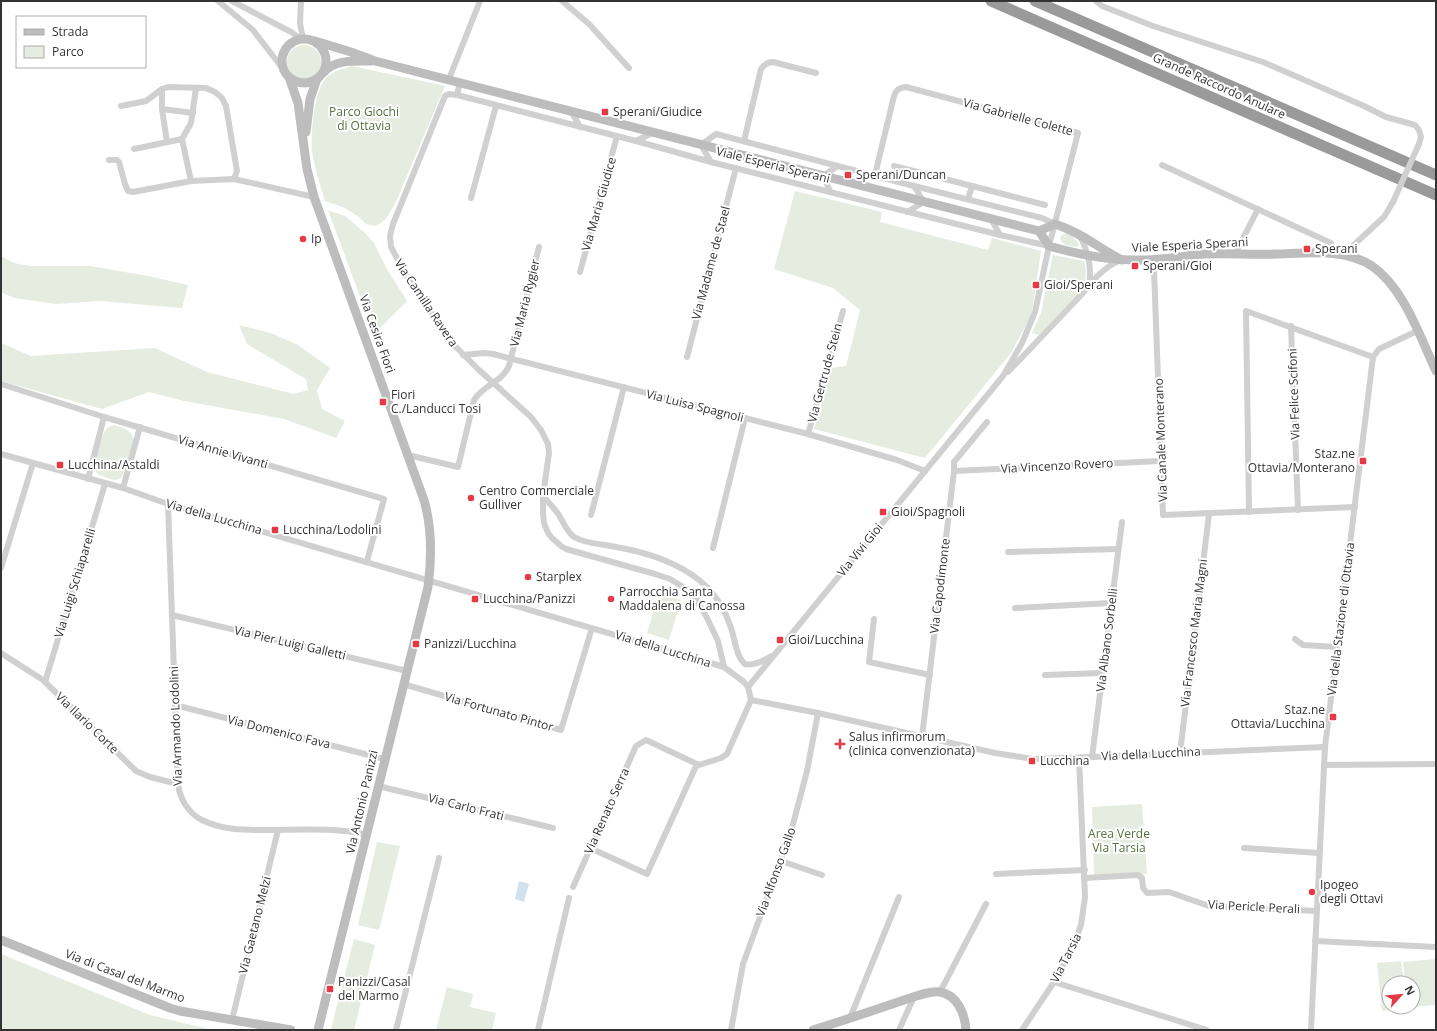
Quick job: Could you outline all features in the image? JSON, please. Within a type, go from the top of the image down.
[{"type":"highway","name":"Grande Raccordo Anulare","points":[[991,1],[1436,195]]},
{"type":"highway","name":"Grande Raccordo Anulare","points":[[1035,1],[1436,175]]},
{"type":"street","points":[[218,1],[253,30],[289,77],[303,83],[320,76],[327,62],[326,54],[321,46],[315,42],[302,39],[232,1]]},
{"type":"street","points":[[301,1],[300,23],[302,39]]},
{"type":"street","points":[[449,79],[480,1]]},
{"type":"street","points":[[562,1],[589,24],[629,68]]},
{"type":"street","points":[[1096,1],[1102,6],[1153,26],[1263,62],[1386,117],[1415,126],[1419,130],[1421,137],[1419,144],[1393,202],[1384,217],[1343,255]]},
{"type":"street","points":[[283,69],[282,57],[285,51],[290,44],[302,39]]},
{"type":"street","name":"Viale Esperia Sperani","points":[[315,42],[351,52],[375,61],[1039,231]]},
{"type":"street","name":"Viale Esperia Sperani","points":[[320,76],[327,68],[341,62],[375,61]]},
{"type":"street","points":[[744,141],[761,69],[764,65],[772,62],[816,73]]},
{"type":"street","name":"Via Cesira Fiori","points":[[304,143],[310,99],[320,76]]},
{"type":"street","name":"Via Cesira Fiori","points":[[289,77],[298,103],[307,169],[314,197],[424,500],[429,519],[431,541],[429,580]]},
{"type":"street","points":[[457,95],[460,82]]},
{"type":"street","points":[[121,106],[146,101],[162,89],[168,87],[206,88],[216,92],[222,98],[226,106],[237,171],[234,179]]},
{"type":"street","name":"Via Gabrielle Colette","points":[[874,175],[894,96],[899,89],[906,87],[1078,133],[1055,224]]},
{"type":"street","points":[[191,181],[182,139],[191,123],[196,88]]},
{"type":"street","points":[[162,89],[162,109],[167,142]]},
{"type":"street","name":"Via Camilla Ravera","points":[[457,95],[449,94],[445,96],[393,224],[390,241],[394,255],[446,336],[463,355],[539,425],[546,439],[549,450],[543,496],[543,513],[546,528],[552,538],[561,546],[660,576],[677,583],[695,598],[706,616],[718,641],[724,667]]},
{"type":"street","name":"Viale Esperia Sperani","points":[[457,95],[711,162],[1088,256],[1122,260],[1144,260],[1204,254],[1259,255],[1310,253],[1343,255],[1372,267],[1392,286],[1403,303],[1436,371]]},
{"type":"street","points":[[471,198],[496,106]]},
{"type":"street","points":[[162,109],[193,113]]},
{"type":"street","points":[[571,111],[580,127]]},
{"type":"street","points":[[636,141],[654,132]]},
{"type":"street","name":"Viale Esperia Sperani","points":[[701,144],[716,134],[914,186],[960,190],[968,199],[1042,218],[1070,229],[1122,260]]},
{"type":"street","name":"Via Maria Giudice","points":[[580,272],[617,136]]},
{"type":"street","points":[[134,149],[182,139]]},
{"type":"street","points":[[701,144],[711,162]]},
{"type":"street","points":[[109,160],[117,160],[119,162],[128,191],[133,192],[191,181],[234,179],[314,197]]},
{"type":"street","points":[[1162,165],[1331,243]]},
{"type":"street","points":[[830,192],[824,176],[837,166]]},
{"type":"street","points":[[894,166],[960,190],[972,186],[1045,205]]},
{"type":"street","name":"Via Madame de Stael","points":[[687,357],[736,168]]},
{"type":"street","points":[[907,212],[924,202],[914,186]]},
{"type":"street","points":[[968,199],[972,186]]},
{"type":"street","points":[[977,202],[981,189]]},
{"type":"street","points":[[1235,254],[1258,209]]},
{"type":"street","points":[[991,219],[1000,235]]},
{"type":"street","points":[[1048,246],[1039,231],[1055,224]]},
{"type":"street","name":"Via Vivi Gioi","points":[[1003,376],[1031,324],[1036,308],[1048,246],[1055,224]]},
{"type":"street","points":[[1079,234],[1088,256],[1091,272],[1089,285]]},
{"type":"street","name":"Via Maria Rygier","points":[[408,455],[458,467],[474,400],[480,392],[505,373],[511,359],[539,247]]},
{"type":"street","name":"Via Vivi Gioi","points":[[748,687],[1003,376],[1084,293],[1089,285],[1107,268],[1122,260]]},
{"type":"street","name":"Via Canale Monterano","points":[[1154,269],[1163,515],[1355,507]]},
{"type":"street","name":"Via Gertrude Stein","points":[[808,434],[843,311]]},
{"type":"street","points":[[1249,512],[1246,311],[1373,356],[1379,349],[1417,331]]},
{"type":"street","name":"Via Felice Scifoni","points":[[1291,326],[1298,510]]},
{"type":"street","name":"Via Luisa Spagnoli","points":[[463,355],[487,353],[624,387],[808,434],[897,460],[925,471]]},
{"type":"street","name":"Via della Stazione di Ottavia","points":[[1311,1030],[1324,765],[1373,356]]},
{"type":"street","name":"Via Annie Vivanti","points":[[1,384],[104,417],[384,499],[367,561]]},
{"type":"street","points":[[591,516],[624,387]]},
{"type":"street","points":[[88,479],[104,417]]},
{"type":"street","points":[[713,548],[745,418]]},
{"type":"street","name":"Via Capodimonte","points":[[922,737],[954,462],[987,422]]},
{"type":"street","points":[[123,488],[140,427]]},
{"type":"street","name":"Via della Lucchina","points":[[1,454],[123,488],[168,504],[367,561],[724,667],[744,682],[748,687]]},
{"type":"street","name":"Via Vincenzo Rovero","points":[[954,471],[1160,461]]},
{"type":"street","points":[[1,568],[33,463]]},
{"type":"street","name":"Via Luigi Schiaparelli","points":[[45,682],[106,484]]},
{"type":"street","points":[[543,496],[574,536],[586,542],[641,551],[657,557],[692,575],[708,589],[720,604],[727,617],[739,655],[743,662],[753,664],[774,656]]},
{"type":"street","name":"Via Armando Lodolini","points":[[168,504],[174,706],[178,784],[179,794],[185,804],[194,815],[202,820],[236,829],[341,831],[367,835]]},
{"type":"street","name":"Via Francesco Maria Magni","points":[[1180,752],[1209,514]]},
{"type":"street","name":"Via Albano Sorbelli","points":[[1092,757],[1122,522]]},
{"type":"street","points":[[1008,552],[1118,549]]},
{"type":"street","name":"Via Antonio Panizzi","points":[[318,1030],[429,580]]},
{"type":"street","points":[[695,598],[708,589]]},
{"type":"street","points":[[1015,608],[1111,603]]},
{"type":"street","name":"Via Pier Luigi Galletti","points":[[172,615],[406,671]]},
{"type":"street","points":[[874,619],[869,662],[930,675]]},
{"type":"street","name":"Via Fortunato Pintor","points":[[403,684],[561,730],[592,628]]},
{"type":"street","points":[[1295,639],[1303,645],[1337,647]]},
{"type":"street","name":"Via Ilario Corte","points":[[1,653],[45,682],[136,771],[150,777],[178,784]]},
{"type":"street","points":[[1045,675],[1102,673]]},
{"type":"street","points":[[590,848],[647,874],[697,764],[701,765],[727,754],[751,700],[748,687]]},
{"type":"street","name":"Via della Lucchina","points":[[751,700],[994,753],[1037,759],[1326,746]]},
{"type":"street","name":"Via Domenico Fava","points":[[174,706],[384,759]]},
{"type":"street","name":"Via Alfonso Gallo","points":[[731,1030],[743,964],[791,832],[807,771],[818,714]]},
{"type":"street","name":"Via Renato Serra","points":[[573,886],[634,748],[646,740],[697,764]]},
{"type":"street","name":"Via Tarsia","points":[[1022,1030],[1054,982],[1080,929],[1085,906],[1085,870],[1079,758]]},
{"type":"street","points":[[1324,765],[1436,764]]},
{"type":"street","name":"Via Carlo Frati","points":[[378,786],[554,828]]},
{"type":"street","name":"Via Gaetano Melzi","points":[[232,1020],[278,830]]},
{"type":"street","points":[[1244,848],[1319,853]]},
{"type":"street","points":[[396,1030],[439,858]]},
{"type":"street","points":[[781,861],[822,875]]},
{"type":"street","points":[[996,874],[1085,870]]},
{"type":"street","name":"Via Pericle Perali","points":[[1085,878],[1139,875],[1142,878],[1143,888],[1147,893],[1169,892],[1209,906],[1317,911]]},
{"type":"street","points":[[850,1018],[899,897]]},
{"type":"street","points":[[538,1030],[569,898]]},
{"type":"street","points":[[940,992],[986,904]]},
{"type":"street","name":"Via di Casal del Marmo","points":[[1,940],[170,1008],[291,1030]]},
{"type":"street","points":[[1315,941],[1436,946]]},
{"type":"street","points":[[1054,982],[1207,1030]]},
{"type":"street","points":[[813,1030],[825,1028],[850,1018],[914,997],[940,992],[952,998],[961,1009],[965,1019],[966,1030]]},
{"type":"street","points":[[899,1030],[914,997]]},
{"type":"green space","points":[[301,45],[307,45],[316,50],[320,56],[320,68],[316,74],[307,79],[301,79],[292,74],[287,65],[287,59],[292,50]]},
{"type":"green space","name":"Parco Giochi di Ottavia","points":[[352,66],[445,86],[395,204],[385,220],[376,226],[366,224],[359,217],[345,208],[325,201],[317,176],[312,150],[314,112],[322,84],[326,78],[338,70]]},
{"type":"green space","points":[[795,191],[882,212],[880,222],[988,250],[992,238],[1041,251],[1032,311],[1011,353],[925,458],[814,429],[831,368],[846,366],[860,310],[833,288],[774,269]]},
{"type":"green space","points":[[328,210],[345,216],[364,232],[374,243],[388,271],[407,301],[374,334]]},
{"type":"green space","points":[[1067,233],[1079,244],[1077,247],[1066,245],[1061,241],[1061,236]]},
{"type":"green space","points":[[1053,255],[1084,261],[1086,272],[1085,282],[1083,289],[1039,335],[1032,333],[1041,313]]},
{"type":"green space","points":[[1,256],[14,263],[30,266],[90,266],[148,276],[188,285],[182,308],[99,301],[57,304],[14,298],[1,292]]},
{"type":"green space","points":[[239,325],[271,333],[298,345],[330,368],[317,390],[322,409],[345,421],[336,438],[284,419],[184,401],[149,392],[102,409],[1,381],[1,343],[31,356],[155,348],[207,372],[294,394],[308,390],[306,379],[247,344]]},
{"type":"green space","points":[[114,425],[129,431],[134,440],[122,477],[115,480],[98,474],[95,469],[96,458],[104,433],[110,426]]},
{"type":"green space","points":[[659,593],[681,600],[669,640],[647,633]]},
{"type":"green space","name":"Area Verde Via Tarsia","points":[[1142,804],[1147,874],[1094,875],[1092,807]]},
{"type":"green space","points":[[377,842],[400,846],[379,930],[358,925]]},
{"type":"green space","points":[[354,939],[375,945],[354,1030],[331,1029]]},
{"type":"green space","points":[[1,954],[150,1015],[213,1030],[1,1030]]},
{"type":"green space","points":[[1436,959],[1436,1005],[1421,1006],[1421,975],[1404,975],[1403,962]]},
{"type":"green space","points":[[1401,961],[1403,975],[1381,975],[1381,1001],[1377,963]]},
{"type":"green space","points":[[447,987],[473,994],[470,1007],[496,1013],[492,1030],[436,1030]]},
{"type":"water","points":[[519,881],[529,884],[524,902],[515,899]]},
{"type":"place","name":"Sperani/Giudice","points":[[605,112]]},
{"type":"place","name":"Sperani/Duncan","points":[[848,175]]},
{"type":"place","name":"Ip","points":[[303,239]]},
{"type":"place","name":"Sperani","points":[[1307,249]]},
{"type":"place","name":"Sperani/Gioi","points":[[1135,266]]},
{"type":"place","name":"Gioi/Sperani","points":[[1036,285]]},
{"type":"place","name":"Fiori C./Landucci Tosi","points":[[383,402]]},
{"type":"place","name":"Staz.ne Ottavia/Monterano","points":[[1363,461]]},
{"type":"place","name":"Lucchina/Astaldi","points":[[60,465]]},
{"type":"place","name":"Centro Commerciale Gulliver","points":[[471,498]]},
{"type":"place","name":"Gioi/Spagnoli","points":[[883,512]]},
{"type":"place","name":"Lucchina/Lodolini","points":[[275,530]]},
{"type":"place","name":"Starplex","points":[[528,577]]},
{"type":"place","name":"Lucchina/Panizzi","points":[[475,599]]},
{"type":"place","name":"Parrocchia Santa Maddalena di Canossa","points":[[611,599]]},
{"type":"place","name":"Gioi/Lucchina","points":[[780,640]]},
{"type":"place","name":"Panizzi/Lucchina","points":[[416,644]]},
{"type":"place","name":"Staz.ne Ottavia/Lucchina","points":[[1333,717]]},
{"type":"place","name":"Salus infirmorum (clinica convenzionata)","points":[[840,744]]},
{"type":"place","name":"Lucchina","points":[[1032,761]]},
{"type":"place","name":"Ipogeo degli Ottavi","points":[[1312,892]]},
{"type":"place","name":"Panizzi/Casal del Marmo","points":[[330,989]]}]
